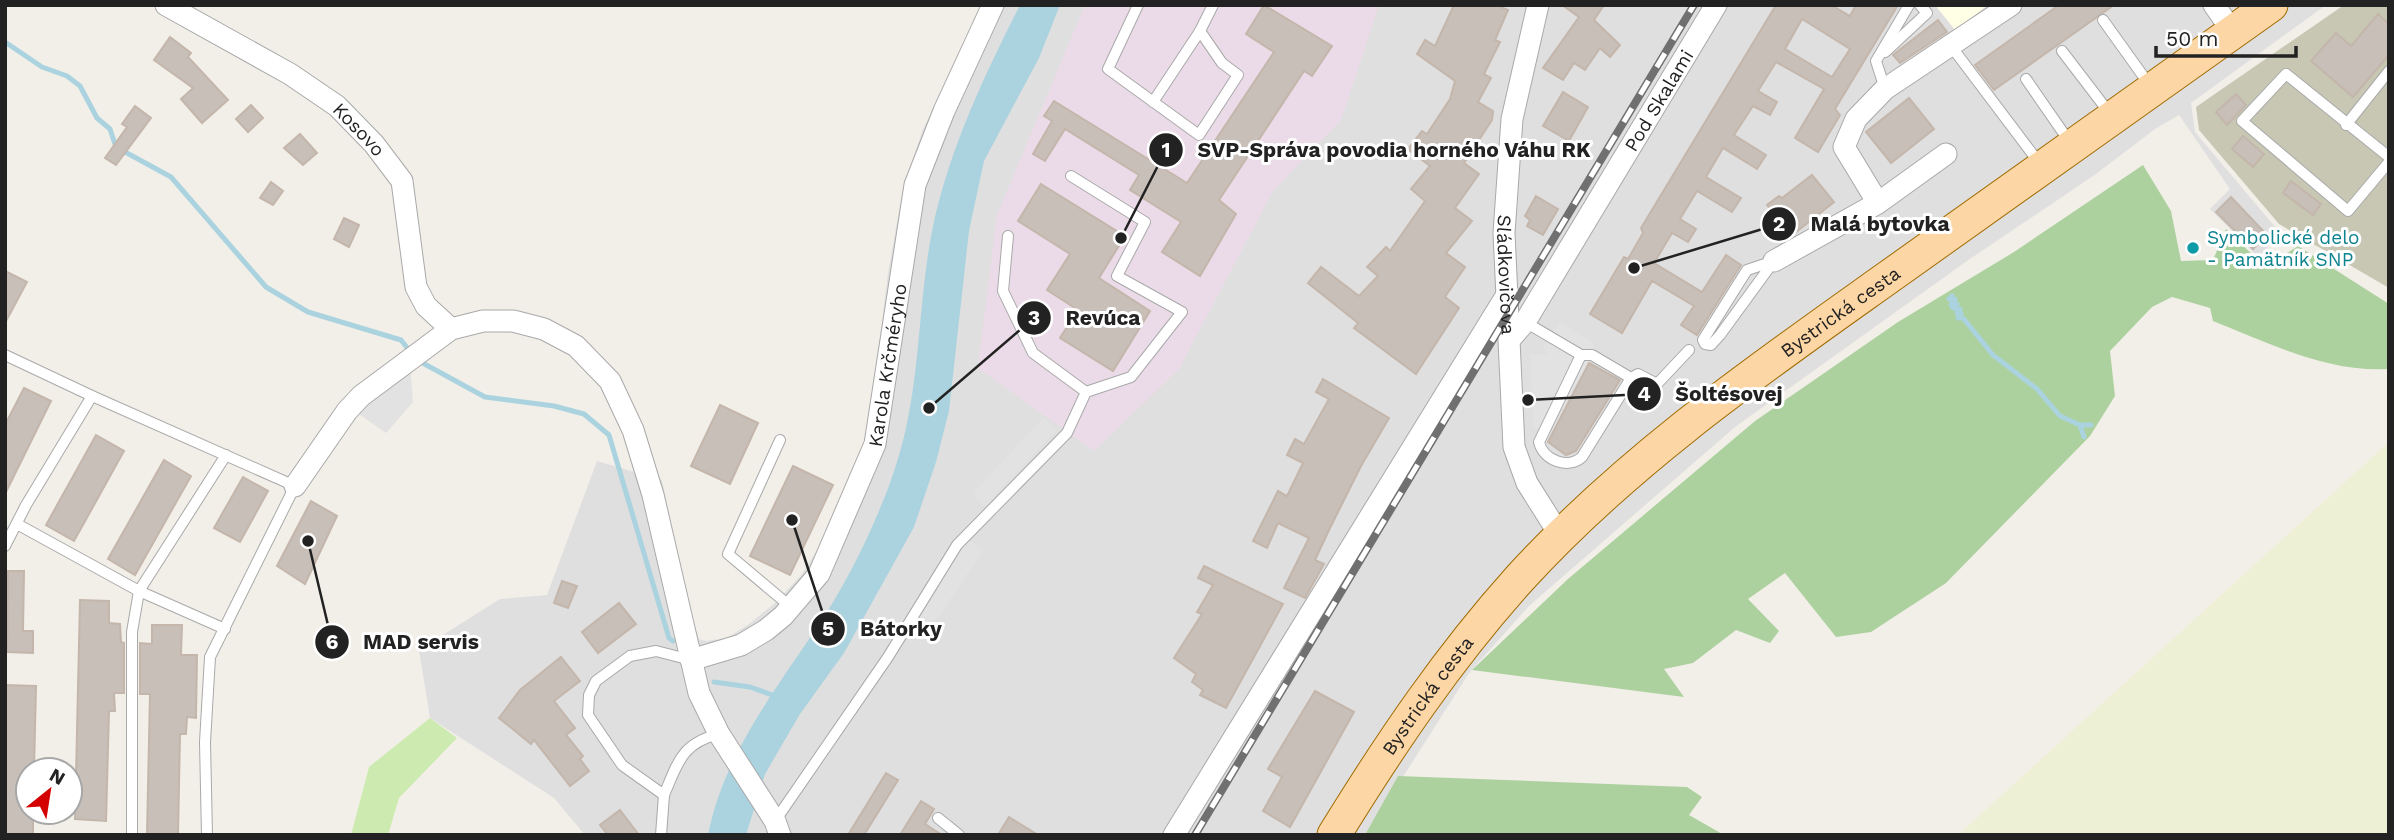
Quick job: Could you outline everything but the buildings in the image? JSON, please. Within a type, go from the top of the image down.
[{"type":"main road","name":"Bystrická cesta","points":[[1334,835],[1416,706],[1521,577],[1644,458],[1701,412],[2271,5]]},
{"type":"street","name":"Kosovo","points":[[166,5],[290,74],[337,106],[374,144],[402,181],[416,288],[426,306],[450,329]]},
{"type":"street","name":"Karola Krčméryho","points":[[691,660],[741,645],[766,630],[791,607],[819,574],[875,444],[915,185],[944,111],[993,5]]},
{"type":"street","name":"Pod Skalami","points":[[1518,330],[1716,5]]},
{"type":"street","points":[[1878,203],[1844,146],[1856,119],[1885,89],[2011,5]]},
{"type":"street","points":[[2214,5],[2234,32]]},
{"type":"street","name":"Sládkovičova","points":[[1535,7],[1509,144],[1504,233],[1508,293],[1518,330],[1514,447],[1527,483],[1562,537]]},
{"type":"street","points":[[1774,261],[1878,203],[1946,154]]},
{"type":"street","points":[[1174,835],[1508,293]]},
{"type":"street","points":[[295,486],[347,411],[450,329],[483,321],[513,321],[544,329],[576,346],[610,381],[633,430],[653,495],[699,693],[719,734],[778,828]]},
{"type":"lane","points":[[1138,5],[1108,69],[1199,135],[1238,75],[1222,63],[1200,31]]},
{"type":"lane","points":[[1153,102],[1200,31],[1213,5]]},
{"type":"lane","points":[[1875,61],[1909,5]]},
{"type":"lane","points":[[1875,61],[1927,13],[1920,5]]},
{"type":"lane","points":[[2103,20],[2153,89]]},
{"type":"lane","points":[[1951,46],[1997,112],[2042,167]]},
{"type":"lane","points":[[2062,51],[2112,118]]},
{"type":"lane","points":[[1875,61],[1885,89]]},
{"type":"lane","points":[[2346,125],[2389,71]]},
{"type":"lane","points":[[2286,74],[2346,125],[2389,160],[2348,211],[2242,121],[2286,74]]},
{"type":"lane","points":[[2026,79],[2072,146]]},
{"type":"lane","points":[[778,828],[957,545],[1066,433],[1086,393],[1131,377],[1182,312],[1117,276],[1145,222],[1071,176]]},
{"type":"lane","points":[[1008,236],[1003,291],[1032,353],[1086,393]]},
{"type":"lane","points":[[1774,261],[1720,335],[1711,345],[1705,344],[1703,340],[1747,270],[1774,261]]},
{"type":"lane","points":[[1518,330],[1581,355],[1592,355],[1632,378]]},
{"type":"lane","points":[[1581,355],[1539,442],[1545,454],[1552,459],[1571,464],[1582,457],[1632,378],[1639,374],[1657,384],[1689,350]]},
{"type":"lane","points":[[5,355],[295,486],[210,657],[205,742],[207,835]]},
{"type":"lane","points":[[5,546],[92,396]]},
{"type":"lane","points":[[780,440],[728,554],[791,607]]},
{"type":"lane","points":[[132,835],[132,632],[139,591],[226,455]]},
{"type":"lane","points":[[16,524],[139,591],[225,629]]},
{"type":"lane","points":[[664,795],[622,765],[588,715],[590,695],[596,681],[630,656],[656,651],[691,660]]},
{"type":"lane","points":[[661,835],[664,795],[675,768],[694,742],[719,734]]},
{"type":"lane","points":[[938,818],[959,835]]},
{"type":"shaded area","points":[[983,5],[2326,5],[2191,103],[2195,132],[2281,234],[2258,257],[2210,209],[2230,189],[2179,115],[2155,129],[2096,174],[1967,261],[1735,427],[1529,606],[1469,673],[1366,835],[585,835],[554,798],[430,718],[419,650],[500,599],[547,595],[597,461],[662,480],[686,596],[699,639],[706,641],[727,638],[776,602],[802,574],[820,546],[846,491],[863,446],[872,404],[888,273],[903,188],[923,129]]},
{"type":"shaded area","points":[[1085,5],[1379,5],[1341,120],[1273,191],[1179,369],[1094,451],[978,368],[997,215]]},
{"type":"shaded area","points":[[1935,5],[1988,5],[1955,30]]},
{"type":"shaded area","points":[[2344,5],[2389,5],[2389,288],[2279,224],[2199,130],[2196,107]]},
{"type":"shaded area","points":[[1559,322],[1594,343],[1591,360],[1547,434],[1533,427],[1530,355],[1548,354],[1542,349]]},
{"type":"shaded area","points":[[410,364],[413,402],[386,433],[356,412]]},
{"type":"shaded area","points":[[1043,418],[1058,429],[984,507],[973,493]]},
{"type":"shaded area","points":[[2389,442],[2389,835],[1958,835]]},
{"type":"shaded area","points":[[967,539],[983,550],[927,634],[911,624]]},
{"type":"green space","points":[[2143,165],[2171,211],[2181,261],[2213,260],[2226,229],[2265,267],[2298,246],[2389,304],[2389,369],[2343,366],[2299,355],[2213,321],[2210,308],[2172,297],[2152,307],[2110,351],[2115,396],[2090,436],[1946,583],[1871,632],[1836,637],[1785,573],[1748,599],[1779,631],[1770,643],[1736,630],[1693,663],[1664,669],[1684,697],[1472,670],[1568,579],[1755,421],[1898,322],[2014,252]]},
{"type":"green space","points":[[430,718],[457,738],[399,798],[388,835],[351,835],[369,767]]},
{"type":"green space","points":[[1398,776],[1687,787],[1702,797],[1689,815],[1724,835],[1365,835]]},
{"type":"water","points":[[1020,5],[1060,5],[1039,58],[984,161],[969,231],[949,411],[936,462],[914,527],[844,653],[800,714],[765,774],[746,835],[708,835],[716,803],[742,744],[839,592],[863,546],[890,483],[900,453],[912,395],[935,216],[965,123]]},
{"type":"waterway","points":[[5,42],[42,67],[67,76],[80,86],[97,118],[110,129],[116,147],[171,177],[266,287],[308,312],[401,340],[412,354]]},
{"type":"waterway","points":[[1952,296],[1949,299],[1955,299],[1951,305],[1957,304],[1953,308],[1960,309],[1958,318],[1963,318],[1993,355],[2037,389],[2060,416],[2080,425],[2091,425]]},
{"type":"waterway","points":[[419,361],[485,397],[554,406],[584,414],[609,435],[669,638],[673,641]]},
{"type":"waterway","points":[[2080,425],[2084,437]]},
{"type":"waterway","points":[[714,682],[750,687],[778,697]]},
{"type":"railway","points":[[1195,835],[1694,5]]},
{"type":"place","name":"SVP-Správa povodia horného Váhu RK","points":[[1121,238]]},
{"type":"place","name":"Symbolické delo - Pamätník SNP","points":[[2193,248]]},
{"type":"place","name":"Malá bytovka","points":[[1634,268]]},
{"type":"place","name":"Šoltésovej","points":[[1528,400]]},
{"type":"place","name":"Revúca","points":[[929,408]]},
{"type":"place","name":"Bátorky","points":[[792,520]]},
{"type":"place","name":"MAD servis","points":[[308,541]]}]
